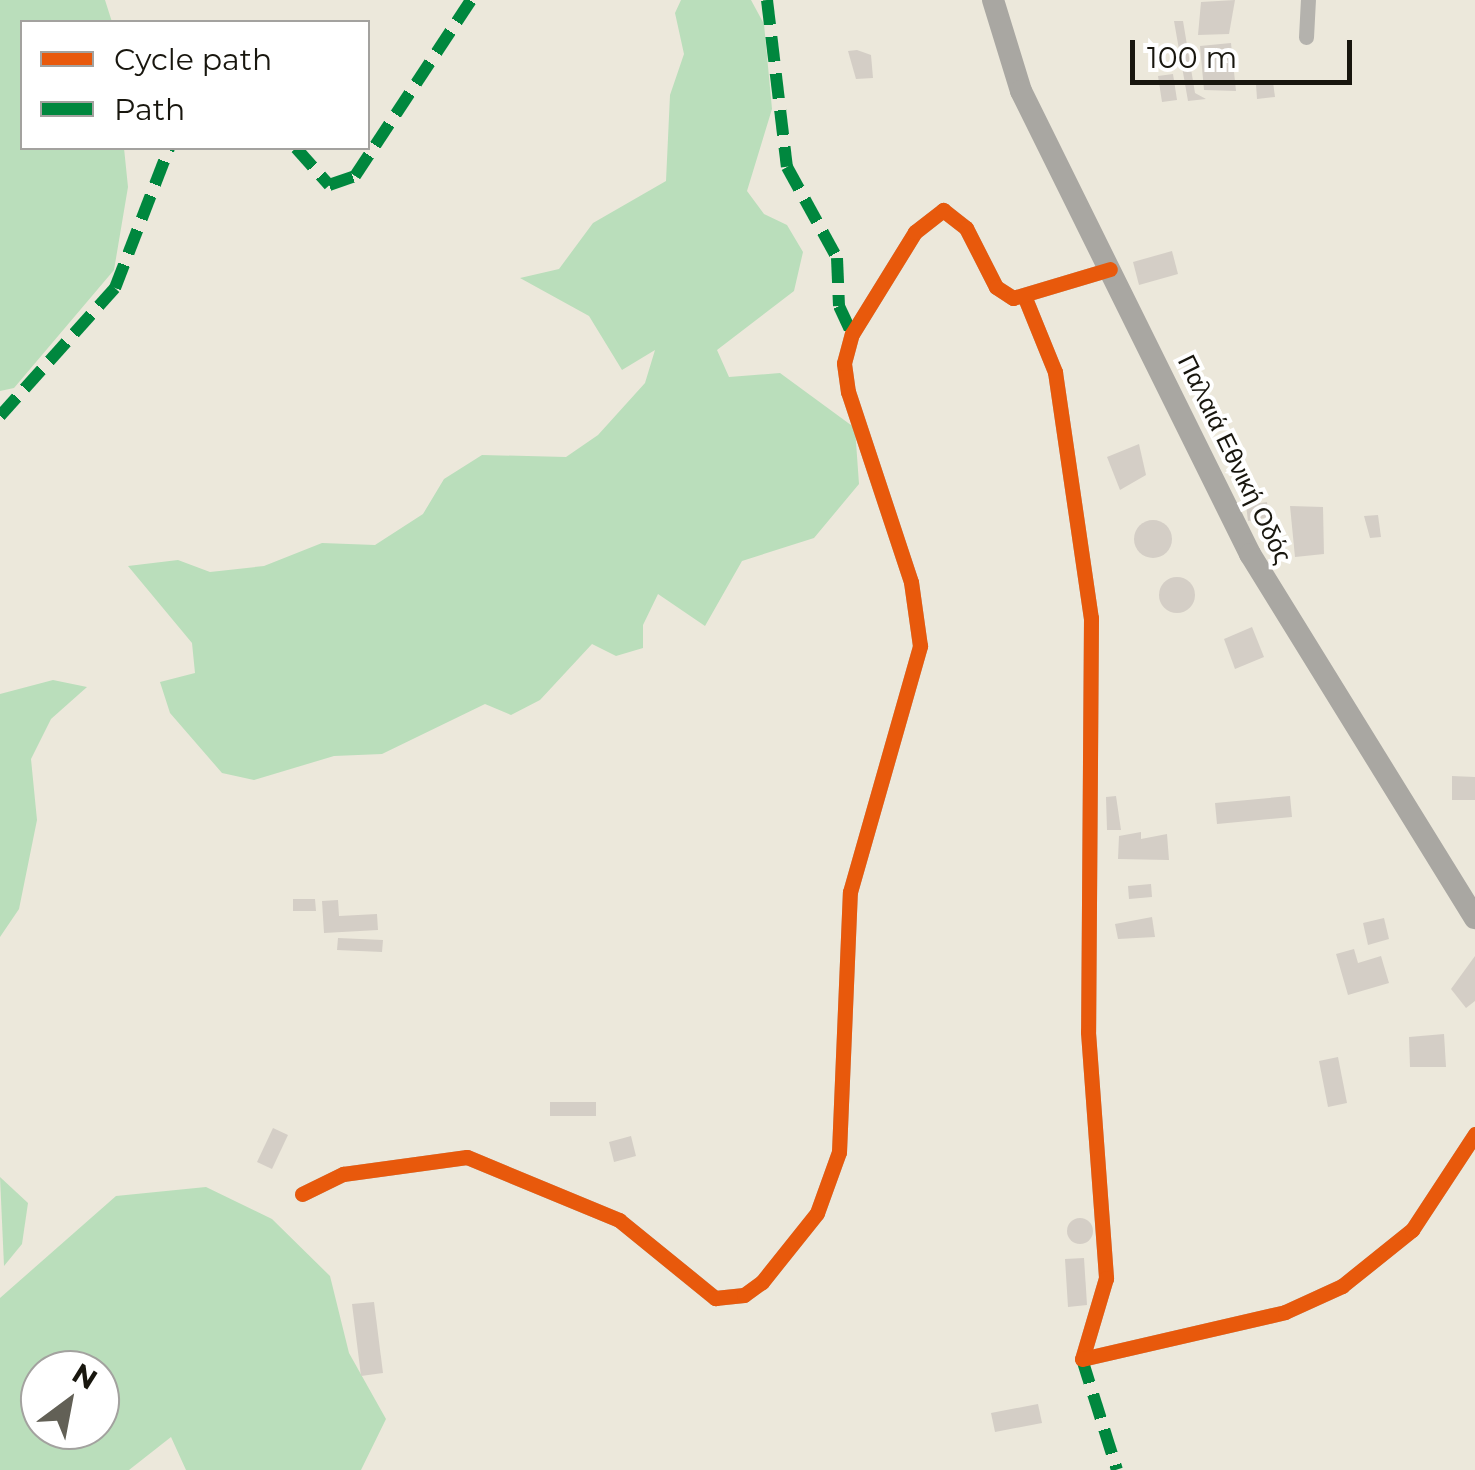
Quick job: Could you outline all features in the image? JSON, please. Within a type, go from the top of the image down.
[{"type":"street","name":"Παλαιά Εθνική Οδός","points":[[993,0],[1021,92],[1280,608],[1475,918]]},
{"type":"street","points":[[1306,37],[1308,0]]},
{"type":"street","points":[[302,1194],[343,1174],[467,1157],[620,1220],[715,1298],[744,1295],[798,1239],[831,1185],[839,1152],[850,892],[920,646],[911,582],[870,473],[844,364],[896,260],[943,210],[966,228],[996,287],[1025,298],[1110,270]]},
{"type":"street","points":[[1025,298],[1055,372],[1091,618],[1088,1032],[1106,1278],[1082,1360],[1285,1312],[1342,1286],[1412,1230],[1475,1134]]},
{"type":"green space","points":[[0,0],[105,0],[111,20],[20,20],[20,150],[124,150],[128,187],[114,270],[14,388],[0,391]]},
{"type":"green space","points":[[681,0],[751,0],[764,24],[772,109],[747,191],[764,214],[787,225],[803,252],[794,291],[717,350],[729,377],[780,373],[855,428],[859,484],[814,538],[742,561],[705,626],[658,594],[643,625],[643,648],[616,656],[592,644],[540,700],[511,715],[485,704],[382,754],[334,756],[254,780],[222,773],[170,713],[160,682],[195,673],[192,643],[128,566],[178,560],[210,572],[264,566],[322,543],[375,545],[423,514],[444,479],[482,455],[566,457],[598,435],[645,383],[655,350],[622,370],[589,316],[520,278],[559,269],[593,223],[666,181],[670,95],[684,54],[675,13]]},
{"type":"green space","points":[[53,680],[87,687],[51,719],[31,759],[37,820],[19,909],[0,937],[0,694]]},
{"type":"green space","points":[[0,1177],[28,1203],[22,1244],[4,1266]]},
{"type":"green space","points":[[206,1187],[272,1219],[330,1276],[349,1353],[386,1419],[361,1470],[186,1470],[171,1437],[129,1470],[0,1470],[0,1298],[116,1196]]},
{"type":"building","points":[[1235,0],[1229,34],[1198,35],[1201,2]]},
{"type":"building","points":[[1174,21],[1183,21],[1195,93],[1206,99],[1188,101]]},
{"type":"building","points":[[1231,43],[1236,91],[1204,90],[1200,46]]},
{"type":"building","points":[[848,51],[871,55],[873,78],[856,79]]},
{"type":"building","points":[[1173,74],[1177,100],[1162,102],[1158,76]]},
{"type":"building","points":[[1273,82],[1275,97],[1257,99],[1256,84]]},
{"type":"building","points":[[1172,251],[1178,274],[1139,285],[1133,262]]},
{"type":"building","points":[[1139,444],[1146,475],[1120,490],[1107,457]]},
{"type":"building","points":[[1267,502],[1269,517],[1248,521],[1246,505]]},
{"type":"building","points":[[1290,506],[1323,507],[1324,554],[1295,557]]},
{"type":"building","points":[[1378,515],[1381,537],[1370,538],[1364,516]]},
{"type":"building","points":[[1153,520],[1166,526],[1172,539],[1166,552],[1153,558],[1140,552],[1134,539],[1140,526]]},
{"type":"building","points":[[1177,577],[1190,582],[1195,595],[1190,608],[1177,613],[1164,608],[1159,595],[1164,582]]},
{"type":"building","points":[[1252,627],[1264,657],[1235,669],[1224,639]]},
{"type":"building","points":[[1452,776],[1475,777],[1475,800],[1452,800]]},
{"type":"building","points":[[1116,796],[1121,830],[1107,830],[1106,797]]},
{"type":"building","points":[[1290,796],[1292,817],[1217,824],[1215,803]]},
{"type":"building","points":[[1141,832],[1141,839],[1167,834],[1169,860],[1118,859],[1119,836]]},
{"type":"building","points":[[1151,884],[1152,897],[1129,899],[1128,886]]},
{"type":"building","points":[[293,899],[315,899],[316,911],[293,911]]},
{"type":"building","points":[[338,900],[339,916],[377,914],[378,930],[324,933],[322,901]]},
{"type":"building","points":[[1152,917],[1155,937],[1118,939],[1115,924]]},
{"type":"building","points":[[1384,918],[1389,939],[1368,945],[1363,923]]},
{"type":"building","points":[[338,938],[383,940],[382,952],[337,950]]},
{"type":"building","points":[[1354,949],[1358,963],[1381,956],[1389,983],[1348,995],[1336,954]]},
{"type":"building","points":[[1475,956],[1475,1001],[1466,1008],[1451,989]]},
{"type":"building","points":[[1444,1034],[1446,1067],[1410,1067],[1409,1037]]},
{"type":"building","points":[[1338,1057],[1347,1103],[1328,1107],[1319,1061]]},
{"type":"building","points":[[550,1102],[596,1102],[596,1116],[550,1116]]},
{"type":"building","points":[[273,1128],[288,1135],[272,1169],[257,1162]]},
{"type":"building","points":[[631,1136],[636,1156],[614,1162],[609,1142]]},
{"type":"building","points":[[1080,1218],[1089,1222],[1093,1231],[1089,1240],[1080,1244],[1071,1240],[1067,1231],[1071,1222]]},
{"type":"building","points":[[1084,1258],[1087,1305],[1068,1307],[1065,1259]]},
{"type":"building","points":[[374,1302],[383,1373],[361,1376],[352,1304]]},
{"type":"building","points":[[1038,1404],[1042,1423],[995,1432],[991,1413]]},
{"type":"marked path","points":[[298,150],[329,185],[355,176],[471,0]]},
{"type":"marked path","points":[[767,0],[787,167],[837,258],[839,306],[852,334]]},
{"type":"marked path","points":[[0,416],[115,288],[168,150]]},
{"type":"marked path","points":[[1082,1359],[1117,1470]]},
{"type":"cycle path","points":[[302,1194],[343,1174],[467,1157],[619,1220],[715,1298],[744,1295],[762,1282],[817,1213],[839,1152],[850,892],[920,646],[911,582],[848,392],[844,363],[852,334],[915,232],[943,210],[966,228],[996,287],[1013,298],[1110,269]]},
{"type":"cycle path","points":[[1025,298],[1055,372],[1091,618],[1088,1032],[1106,1278],[1082,1359],[1285,1312],[1342,1286],[1412,1230],[1475,1134]]}]
